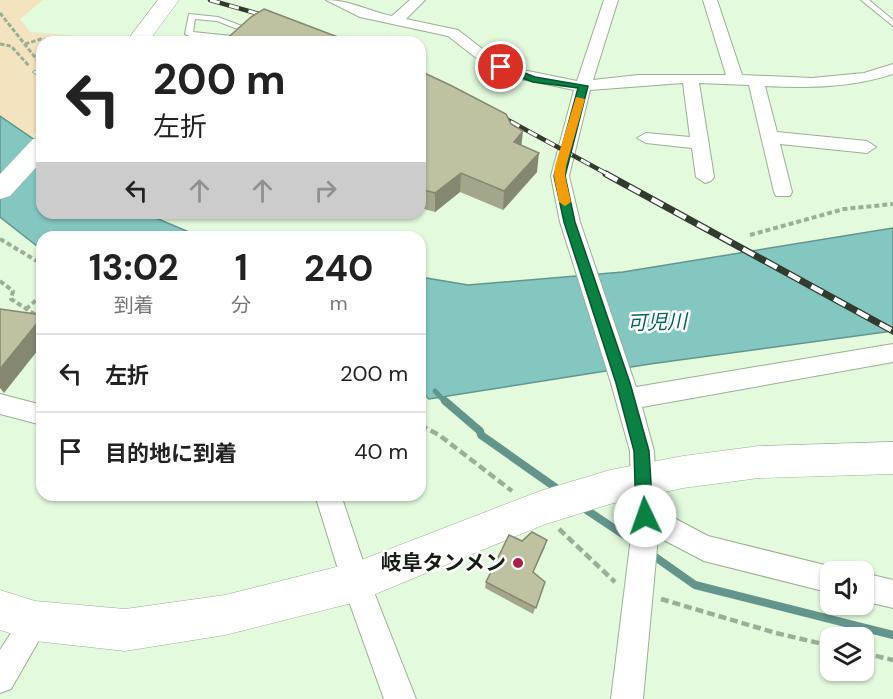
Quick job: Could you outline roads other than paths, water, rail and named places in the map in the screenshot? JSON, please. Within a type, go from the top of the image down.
[{"type":"main road","points":[[142,36],[170,0]]},
{"type":"main road","points":[[0,190],[36,152]]},
{"type":"street","points":[[333,0],[365,14],[453,33],[489,61],[533,80],[583,86],[638,80],[690,78],[834,82],[893,69]]},
{"type":"street","points":[[396,20],[418,0]]},
{"type":"street","points":[[611,0],[583,86],[560,176],[570,222],[642,451],[645,522],[627,699]]},
{"type":"street","points":[[710,0],[735,78]]},
{"type":"street","points":[[690,78],[705,177]]},
{"type":"street","points":[[756,81],[783,192]]},
{"type":"street","points":[[769,137],[867,147]]},
{"type":"street","points":[[646,138],[699,143]]},
{"type":"street","points":[[625,391],[893,353]]},
{"type":"street","points":[[0,404],[36,413]]},
{"type":"street","points":[[0,678],[18,616],[125,630],[225,615],[356,582],[536,509],[595,491],[683,471],[759,462],[893,458]]},
{"type":"street","points":[[330,501],[356,582],[400,699]]},
{"type":"street","points":[[645,522],[704,548],[820,576]]},
{"type":"street","points":[[874,589],[893,594]]},
{"type":"lane","points":[[865,0],[893,24]]},
{"type":"lane","points":[[203,36],[189,34],[192,16],[219,19],[246,28],[235,36]]},
{"type":"water","points":[[0,116],[36,141],[36,219],[158,219],[187,231],[36,231],[36,245],[0,217]]},
{"type":"water","name":"可児川","points":[[893,228],[893,331],[650,364],[429,399],[426,396],[426,278],[468,285],[623,272]]},
{"type":"waterway","points":[[435,391],[446,403]]},
{"type":"waterway","points":[[445,401],[480,431],[481,435],[559,490]]},
{"type":"waterway","points":[[582,507],[636,543]]},
{"type":"waterway","points":[[651,554],[695,585],[893,635]]},
{"type":"railway","points":[[210,0],[273,18]]},
{"type":"railway","points":[[493,112],[609,175]]},
{"type":"railway","points":[[606,174],[893,331]]},
{"type":"place","name":"岐阜タンメン","points":[[518,563]]}]
